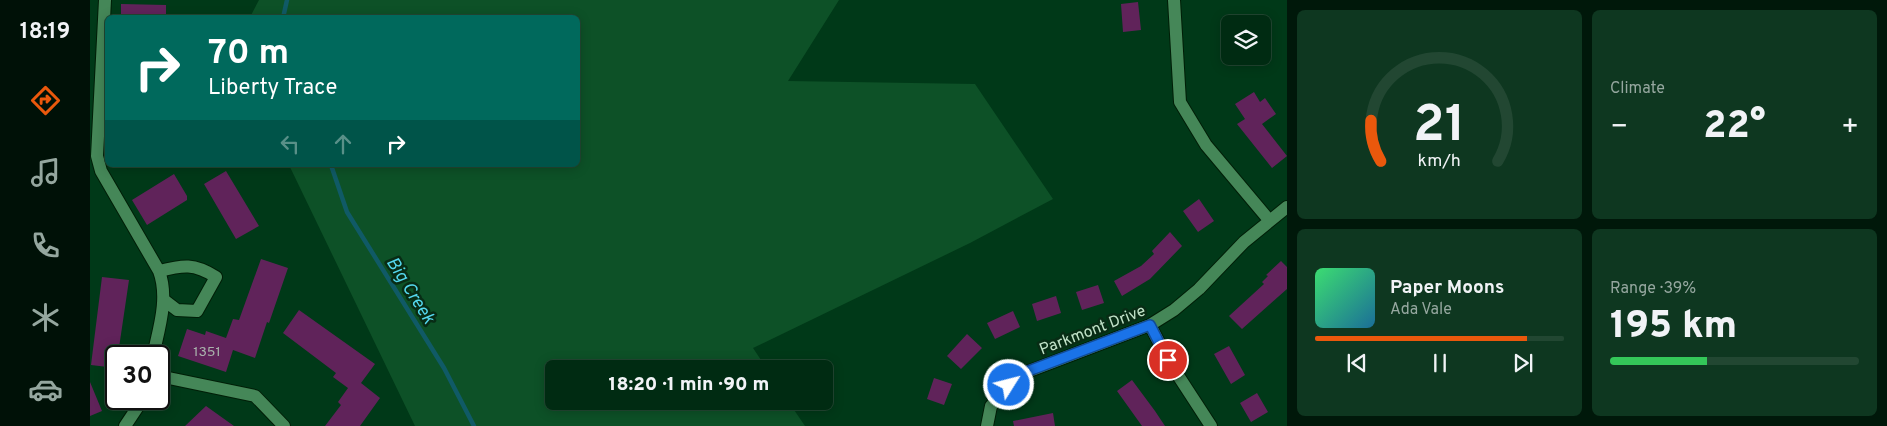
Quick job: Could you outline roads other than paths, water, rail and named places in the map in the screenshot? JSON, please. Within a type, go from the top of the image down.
[{"type":"street","points":[[105,0],[97,156],[101,171],[159,270],[163,282],[164,300],[155,345]]},
{"type":"street","points":[[1174,0],[1180,102],[1206,145],[1269,220]]},
{"type":"street","name":"Parkmont Drive","points":[[987,426],[991,406],[1018,375],[1150,325],[1174,310],[1199,289],[1269,220],[1287,207]]},
{"type":"street","points":[[159,270],[182,266],[202,268],[216,276],[197,311],[177,310],[164,300]]},
{"type":"street","points":[[1150,325],[1168,360],[1212,426]]},
{"type":"street","points":[[170,378],[255,396],[284,426]]},
{"type":"street","points":[[125,426],[136,410]]},
{"type":"waterway","name":"Big Creek","points":[[284,15],[287,0]]},
{"type":"waterway","name":"Big Creek","points":[[332,167],[347,212],[444,368],[474,426]]}]
